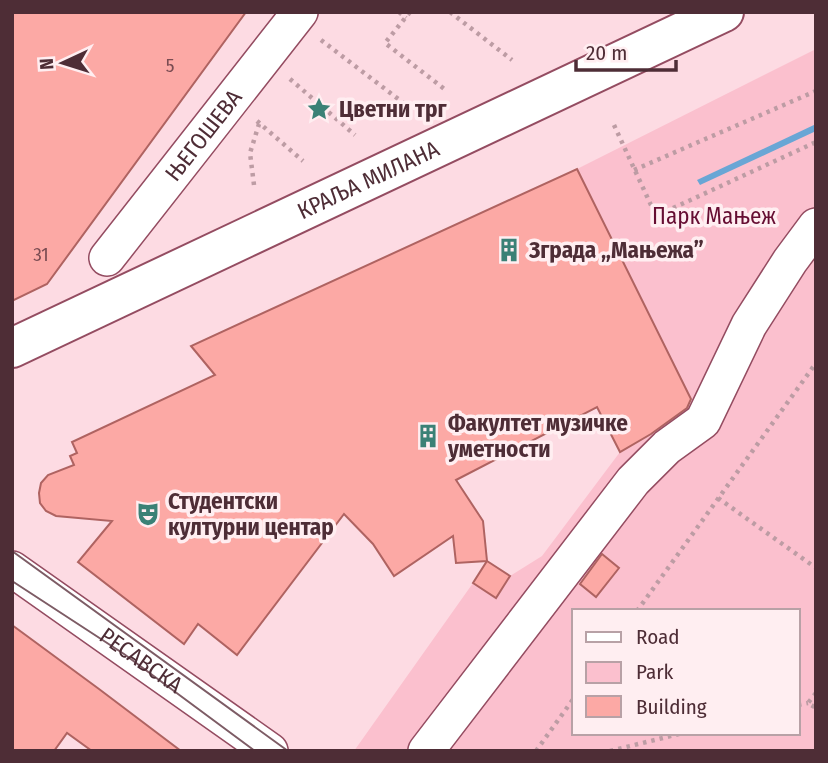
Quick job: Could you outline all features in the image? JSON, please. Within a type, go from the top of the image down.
[{"type":"main road","name":"КРАЉА МИЛАНА","points":[[12,348],[724,12]]},
{"type":"street","name":"ЊЕГОШЕВА","points":[[107,258],[300,12]]},
{"type":"street","points":[[426,751],[627,488],[648,464],[704,421],[749,325],[816,226]]},
{"type":"street","name":"РЕСАВСКА","points":[[12,569],[270,751]]},
{"type":"path","points":[[399,12],[406,18]]},
{"type":"path","points":[[410,12],[385,43],[447,91]]},
{"type":"path","points":[[450,12],[512,60]]},
{"type":"path","points":[[326,44],[410,107]]},
{"type":"path","points":[[294,83],[355,135]]},
{"type":"path","points":[[634,170],[816,91]]},
{"type":"path","points":[[254,185],[250,153],[259,123],[303,161]]},
{"type":"path","points":[[614,125],[656,216],[816,142]]},
{"type":"path","points":[[638,609],[816,363]]},
{"type":"path","points":[[718,498],[816,568]]},
{"type":"path","points":[[800,705],[808,703],[816,693]]},
{"type":"path","points":[[536,751],[572,701]]},
{"type":"path","points":[[808,703],[816,708]]},
{"type":"path","points":[[610,751],[675,735]]},
{"type":"green space","name":"Парк Мањеж","points":[[816,49],[816,751],[354,751],[473,583],[496,598],[510,576],[542,556],[620,452],[696,409],[577,169]]},
{"type":"water","points":[[816,124],[816,131],[700,185],[697,180]]},
{"type":"building","points":[[12,12],[246,12],[47,284],[12,301]]},
{"type":"building","points":[[577,169],[691,399],[687,408],[620,452],[597,407],[456,480],[483,521],[487,561],[456,563],[453,536],[394,576],[373,544],[344,514],[237,655],[198,624],[184,644],[78,562],[112,521],[56,516],[46,511],[40,503],[41,483],[48,475],[74,465],[70,456],[77,453],[72,442],[215,375],[191,346]]},
{"type":"building","points":[[602,554],[619,568],[596,597],[580,584]]},
{"type":"building","points":[[487,561],[510,576],[496,598],[473,583]]},
{"type":"building","points":[[12,625],[181,751],[92,751],[67,733],[54,751],[12,751]]},
{"type":"tram line","points":[[12,551],[288,751]]},
{"type":"tram line","points":[[12,581],[124,654],[255,751]]},
{"type":"place","name":"Цветни трг","points":[[319,109]]},
{"type":"place","name":"Зграда „Мањежа”","points":[[509,250]]},
{"type":"place","name":"Факултет музичке уметности","points":[[428,436]]},
{"type":"place","name":"Студентски културни центар","points":[[148,514]]}]
